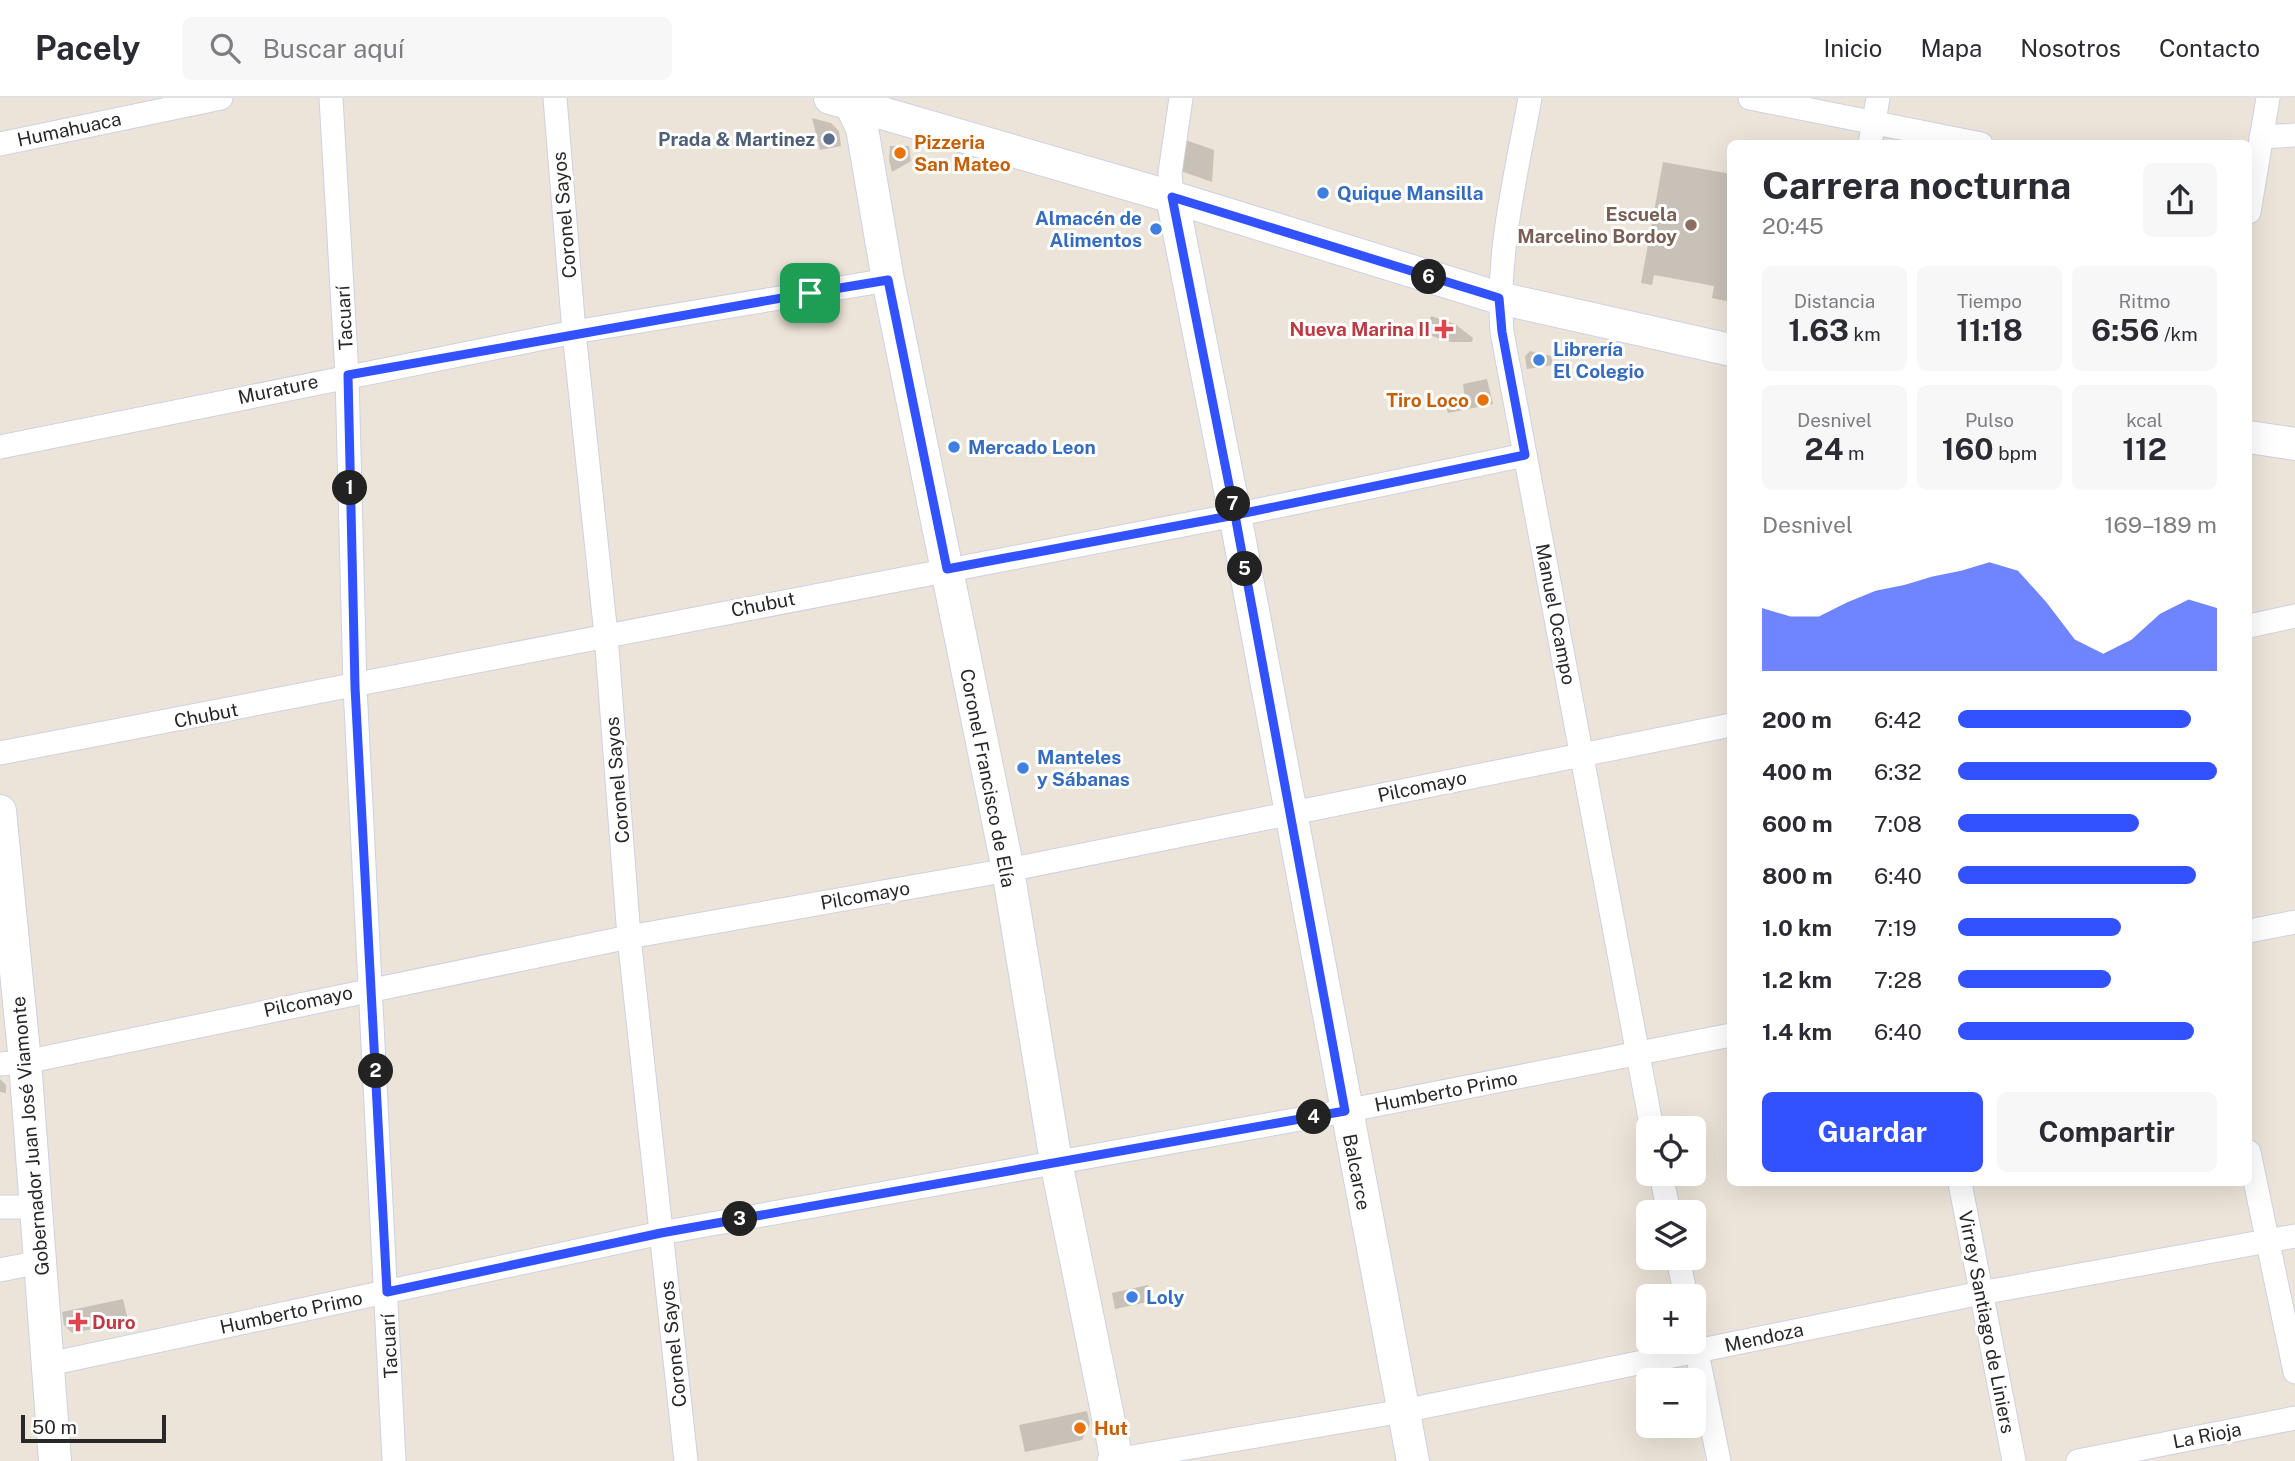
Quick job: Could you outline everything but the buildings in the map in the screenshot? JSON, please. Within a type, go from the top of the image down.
[{"type":"street","name":"Humahuaca","points":[[0,144],[221,98]]},
{"type":"street","name":"Tacuarí","points":[[331,98],[348,375],[355,687],[394,1461]]},
{"type":"street","name":"Coronel Sayos","points":[[555,98],[574,332],[606,635],[629,937],[686,1461]]},
{"type":"street","name":"Balcarce","points":[[1181,98],[1170,173],[1172,197],[1235,515],[1345,1111],[1413,1461]]},
{"type":"street","name":"Manuel Ocampo","points":[[1530,98],[1502,248],[1499,298],[1502,332],[1649,1116]]},
{"type":"street","points":[[1750,98],[1872,133],[1941,140]]},
{"type":"street","points":[[1872,133],[1878,98]]},
{"type":"street","points":[[2252,190],[2268,98]]},
{"type":"street","points":[[843,100],[1172,197],[1499,298],[1727,349]]},
{"type":"street","name":"Coronel Francisco de Elía","points":[[843,100],[862,128],[888,280],[1007,870],[1056,1162],[1114,1461]]},
{"type":"street","points":[[2262,137],[2295,135]]},
{"type":"street","name":"Murature","points":[[0,447],[348,375],[574,332],[888,280]]},
{"type":"street","points":[[2252,437],[2295,444]]},
{"type":"street","name":"Chubut","points":[[0,753],[355,687],[606,635],[1235,515],[1525,455]]},
{"type":"street","points":[[2252,625],[2295,616]]},
{"type":"street","name":"Pilcomayo","points":[[12,1063],[629,937],[1007,870],[1727,726]]},
{"type":"street","name":"Gobernador Juan José Viamonte","points":[[0,811],[12,1063],[36,1207],[55,1461]]},
{"type":"street","points":[[2252,930],[2295,922]]},
{"type":"street","name":"Humberto Primo","points":[[49,1364],[661,1233],[1345,1111],[1727,1036]]},
{"type":"street","points":[[2252,1167],[2295,1373]]},
{"type":"street","name":"Virrey Santiago de Liniers","points":[[1961,1186],[2014,1461]]},
{"type":"street","points":[[0,1207],[36,1207]]},
{"type":"street","name":"Mendoza","points":[[1706,1343],[2295,1236]]},
{"type":"street","points":[[0,1270],[40,1262]]},
{"type":"street","name":"Mendoza","points":[[1114,1461],[1403,1411],[1655,1354]]},
{"type":"street","points":[[1697,1354],[1718,1461]]},
{"type":"street","name":"La Rioja","points":[[2078,1461],[2295,1418]]},
{"type":"place","name":"Prada & Martinez","points":[[829,139]]},
{"type":"place","name":"Pizzeria San Mateo","points":[[900,153]]},
{"type":"place","name":"Quique Mansilla","points":[[1323,193]]},
{"type":"place","name":"Escuela Marcelino Bordoy","points":[[1691,225]]},
{"type":"place","name":"Almacén de Alimentos","points":[[1156,229]]},
{"type":"place","name":"Nueva Marina II","points":[[1444,329]]},
{"type":"place","name":"Librería El Colegio","points":[[1539,360]]},
{"type":"place","name":"Tiro Loco","points":[[1483,400]]},
{"type":"place","name":"Mercado Leon","points":[[954,447]]},
{"type":"place","name":"Manteles y Sábanas","points":[[1023,768]]},
{"type":"place","name":"Loly","points":[[1132,1297]]},
{"type":"place","name":"Duro","points":[[78,1322]]},
{"type":"place","name":"Hut","points":[[1080,1428]]},
{"type":"route","points":[[810,293],[574,332],[348,375],[355,687],[387,1292],[661,1233],[1345,1111],[1235,515],[1525,455],[1502,332],[1499,298],[1172,197],[1235,515],[947,569],[888,280],[810,293]]}]
